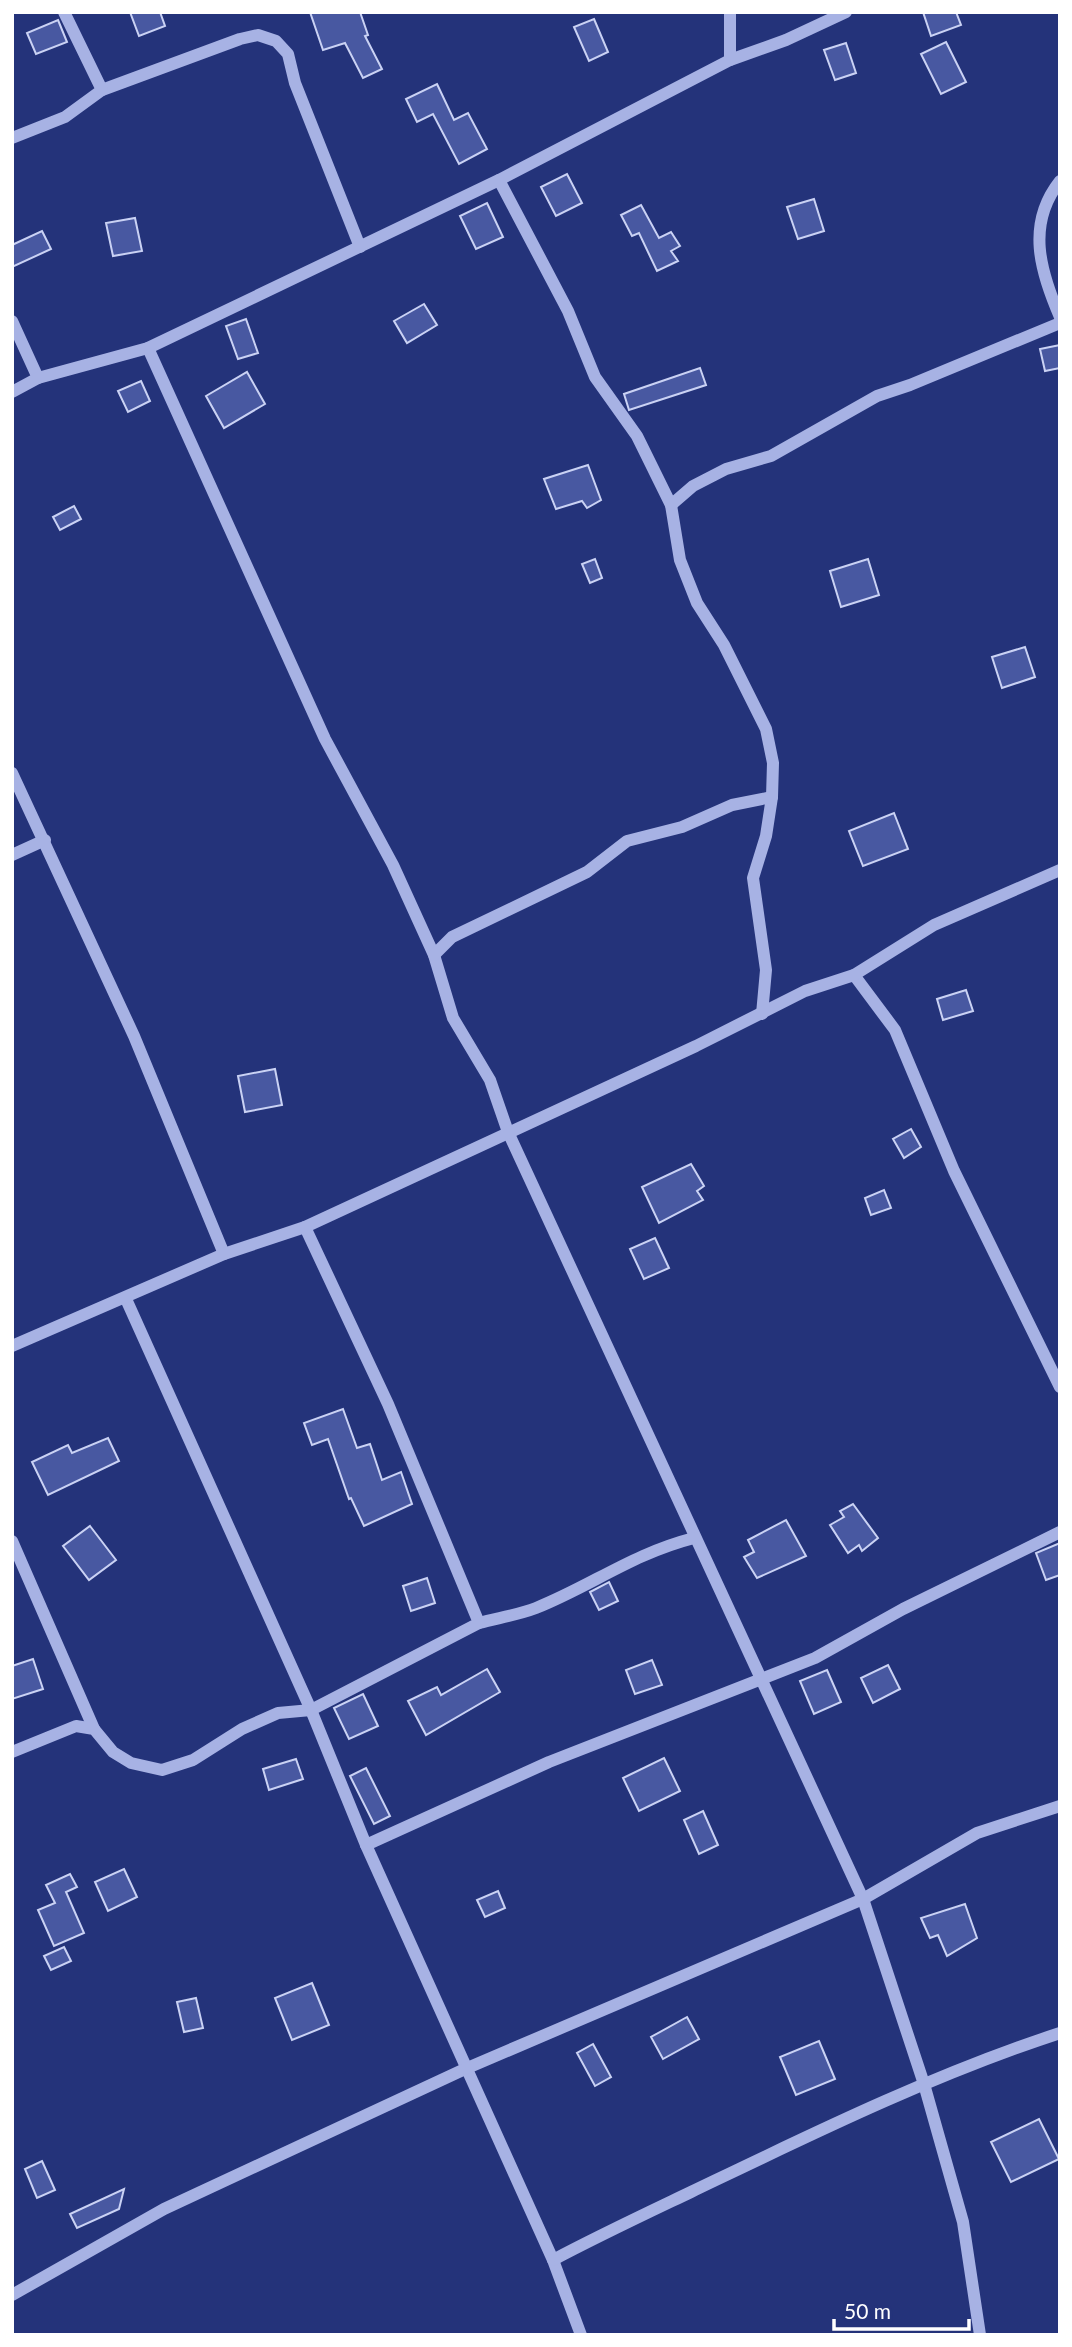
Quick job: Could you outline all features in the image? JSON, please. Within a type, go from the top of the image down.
[{"type":"street","points":[[64,12],[102,90]]},
{"type":"street","points":[[730,12],[730,60]]},
{"type":"street","points":[[12,392],[38,379],[148,348],[499,180],[730,60],[786,40],[846,12]]},
{"type":"street","points":[[12,138],[65,117],[102,90],[240,39],[258,35],[276,41],[288,54],[295,83],[360,247]]},
{"type":"street","points":[[499,180],[568,311],[594,377],[637,436],[671,505],[680,560],[697,603],[724,645],[766,729],[773,763],[772,797],[766,836],[753,878],[766,970],[762,1014]]},
{"type":"street","points":[[1060,181],[1048,197],[1038,224],[1044,280],[1060,317]]},
{"type":"street","points":[[12,321],[38,379]]},
{"type":"street","points":[[671,505],[693,486],[726,469],[771,456],[877,396],[1060,323]]},
{"type":"street","points":[[148,348],[325,739],[393,865],[434,955],[453,1018],[490,1080],[508,1132],[760,1682],[863,1899],[924,2084],[963,2222],[980,2335]]},
{"type":"street","points":[[12,773],[134,1036],[224,1254]]},
{"type":"street","points":[[434,955],[452,937],[587,872],[627,841],[682,827],[732,805],[772,797]]},
{"type":"street","points":[[12,855],[45,840]]},
{"type":"street","points":[[12,1346],[126,1299],[224,1254],[304,1227],[762,1014],[806,990],[853,975],[934,925],[1060,870]]},
{"type":"street","points":[[853,975],[895,1030],[954,1171],[1060,1387]]},
{"type":"street","points":[[304,1227],[388,1404],[479,1623]]},
{"type":"street","points":[[126,1299],[310,1710],[366,1845],[553,2260],[581,2335]]},
{"type":"street","points":[[366,1845],[549,1762],[760,1682],[815,1658],[903,1609],[1060,1532]]},
{"type":"street","points":[[12,1541],[15,1556],[38,1595],[94,1730],[113,1752],[131,1763],[162,1770],[193,1760],[242,1729],[278,1713],[310,1710],[479,1623],[536,1608],[617,1566],[664,1546],[694,1538]]},
{"type":"street","points":[[12,1752],[76,1726],[94,1730]]},
{"type":"street","points":[[12,2295],[164,2209],[466,2069],[863,1899],[977,1833],[1060,1806]]},
{"type":"street","points":[[553,2260],[626,2221],[797,2139],[924,2084],[1060,2033]]},
{"type":"building","points":[[130,12],[160,12],[165,26],[139,36]]},
{"type":"building","points":[[310,12],[360,12],[368,35],[365,36],[382,69],[363,78],[345,43],[323,50]]},
{"type":"building","points":[[923,12],[956,12],[961,25],[931,36]]},
{"type":"building","points":[[594,19],[608,52],[589,61],[574,27]]},
{"type":"building","points":[[58,20],[67,42],[36,54],[27,33]]},
{"type":"building","points":[[946,42],[966,82],[941,94],[921,54]]},
{"type":"building","points":[[846,43],[856,73],[835,80],[824,50]]},
{"type":"building","points":[[437,84],[454,120],[468,113],[487,149],[459,164],[433,114],[417,122],[406,99]]},
{"type":"building","points":[[567,174],[582,203],[556,216],[541,187]]},
{"type":"building","points":[[814,199],[824,231],[798,239],[787,207]]},
{"type":"building","points":[[487,203],[503,237],[476,249],[460,216]]},
{"type":"building","points":[[641,205],[659,238],[671,232],[680,246],[671,251],[678,261],[657,271],[639,233],[632,236],[621,215]]},
{"type":"building","points":[[135,218],[142,251],[113,256],[106,223]]},
{"type":"building","points":[[42,231],[51,249],[12,267],[12,245]]},
{"type":"building","points":[[424,304],[437,325],[407,343],[394,321]]},
{"type":"building","points":[[246,319],[258,353],[238,359],[226,326]]},
{"type":"building","points":[[1060,345],[1060,368],[1045,371],[1040,349]]},
{"type":"building","points":[[700,368],[706,385],[629,410],[624,394]]},
{"type":"building","points":[[247,372],[265,404],[224,428],[206,396]]},
{"type":"building","points":[[141,381],[150,401],[128,412],[118,391]]},
{"type":"building","points":[[588,465],[601,500],[587,508],[582,501],[556,509],[544,479]]},
{"type":"building","points":[[74,506],[81,519],[60,530],[53,517]]},
{"type":"building","points":[[595,559],[602,578],[590,583],[582,564]]},
{"type":"building","points":[[868,559],[879,595],[841,607],[830,571]]},
{"type":"building","points":[[1025,647],[1035,677],[1002,688],[992,657]]},
{"type":"building","points":[[894,813],[908,849],[863,866],[849,831]]},
{"type":"building","points":[[966,990],[973,1011],[943,1020],[937,999]]},
{"type":"building","points":[[275,1069],[282,1105],[245,1112],[238,1076]]},
{"type":"building","points":[[911,1129],[921,1147],[904,1158],[893,1139]]},
{"type":"building","points":[[691,1164],[704,1186],[697,1191],[703,1200],[659,1223],[642,1187]]},
{"type":"building","points":[[884,1190],[891,1208],[871,1215],[865,1198]]},
{"type":"building","points":[[655,1238],[669,1268],[644,1279],[630,1249]]},
{"type":"building","points":[[343,1409],[357,1448],[370,1444],[382,1480],[401,1472],[412,1504],[364,1526],[351,1498],[349,1499],[328,1439],[312,1445],[304,1423]]},
{"type":"building","points":[[108,1438],[119,1461],[48,1495],[32,1462],[68,1445],[72,1453]]},
{"type":"building","points":[[853,1504],[878,1538],[862,1551],[859,1545],[848,1553],[830,1525],[844,1517],[840,1511]]},
{"type":"building","points":[[786,1520],[806,1556],[757,1578],[744,1557],[754,1552],[748,1540]]},
{"type":"building","points":[[90,1526],[116,1560],[89,1580],[63,1546]]},
{"type":"building","points":[[1060,1543],[1060,1575],[1046,1580],[1036,1553]]},
{"type":"building","points":[[427,1578],[435,1603],[411,1611],[403,1586]]},
{"type":"building","points":[[609,1582],[618,1601],[599,1610],[590,1592]]},
{"type":"building","points":[[33,1659],[43,1689],[12,1699],[12,1666]]},
{"type":"building","points":[[652,1660],[662,1685],[635,1694],[626,1670]]},
{"type":"building","points":[[888,1665],[900,1689],[873,1703],[861,1678]]},
{"type":"building","points":[[487,1669],[500,1692],[426,1735],[408,1701],[437,1687],[441,1695]]},
{"type":"building","points":[[827,1670],[841,1702],[814,1714],[800,1681]]},
{"type":"building","points":[[363,1694],[378,1726],[349,1739],[334,1708]]},
{"type":"building","points":[[664,1758],[680,1791],[639,1811],[623,1778]]},
{"type":"building","points":[[296,1759],[303,1779],[269,1790],[263,1769]]},
{"type":"building","points":[[366,1768],[390,1816],[374,1824],[350,1776]]},
{"type":"building","points":[[703,1811],[718,1845],[699,1854],[684,1820]]},
{"type":"building","points":[[124,1869],[137,1897],[108,1911],[95,1882]]},
{"type":"building","points":[[70,1874],[77,1887],[66,1892],[84,1933],[54,1946],[38,1910],[55,1903],[46,1885]]},
{"type":"building","points":[[498,1891],[505,1908],[485,1917],[477,1900]]},
{"type":"building","points":[[965,1904],[977,1938],[947,1956],[938,1935],[930,1938],[921,1918]]},
{"type":"building","points":[[64,1947],[71,1961],[51,1970],[44,1956]]},
{"type":"building","points":[[312,1983],[329,2025],[292,2040],[275,1998]]},
{"type":"building","points":[[196,1998],[203,2028],[184,2032],[177,2002]]},
{"type":"building","points":[[687,2017],[699,2039],[663,2059],[651,2037]]},
{"type":"building","points":[[819,2041],[835,2079],[796,2095],[780,2057]]},
{"type":"building","points":[[593,2044],[611,2077],[595,2086],[577,2053]]},
{"type":"building","points":[[1039,2119],[1059,2159],[1011,2182],[991,2142]]},
{"type":"building","points":[[42,2161],[55,2190],[37,2198],[25,2169]]},
{"type":"building","points":[[124,2189],[119,2209],[77,2228],[70,2214]]}]
